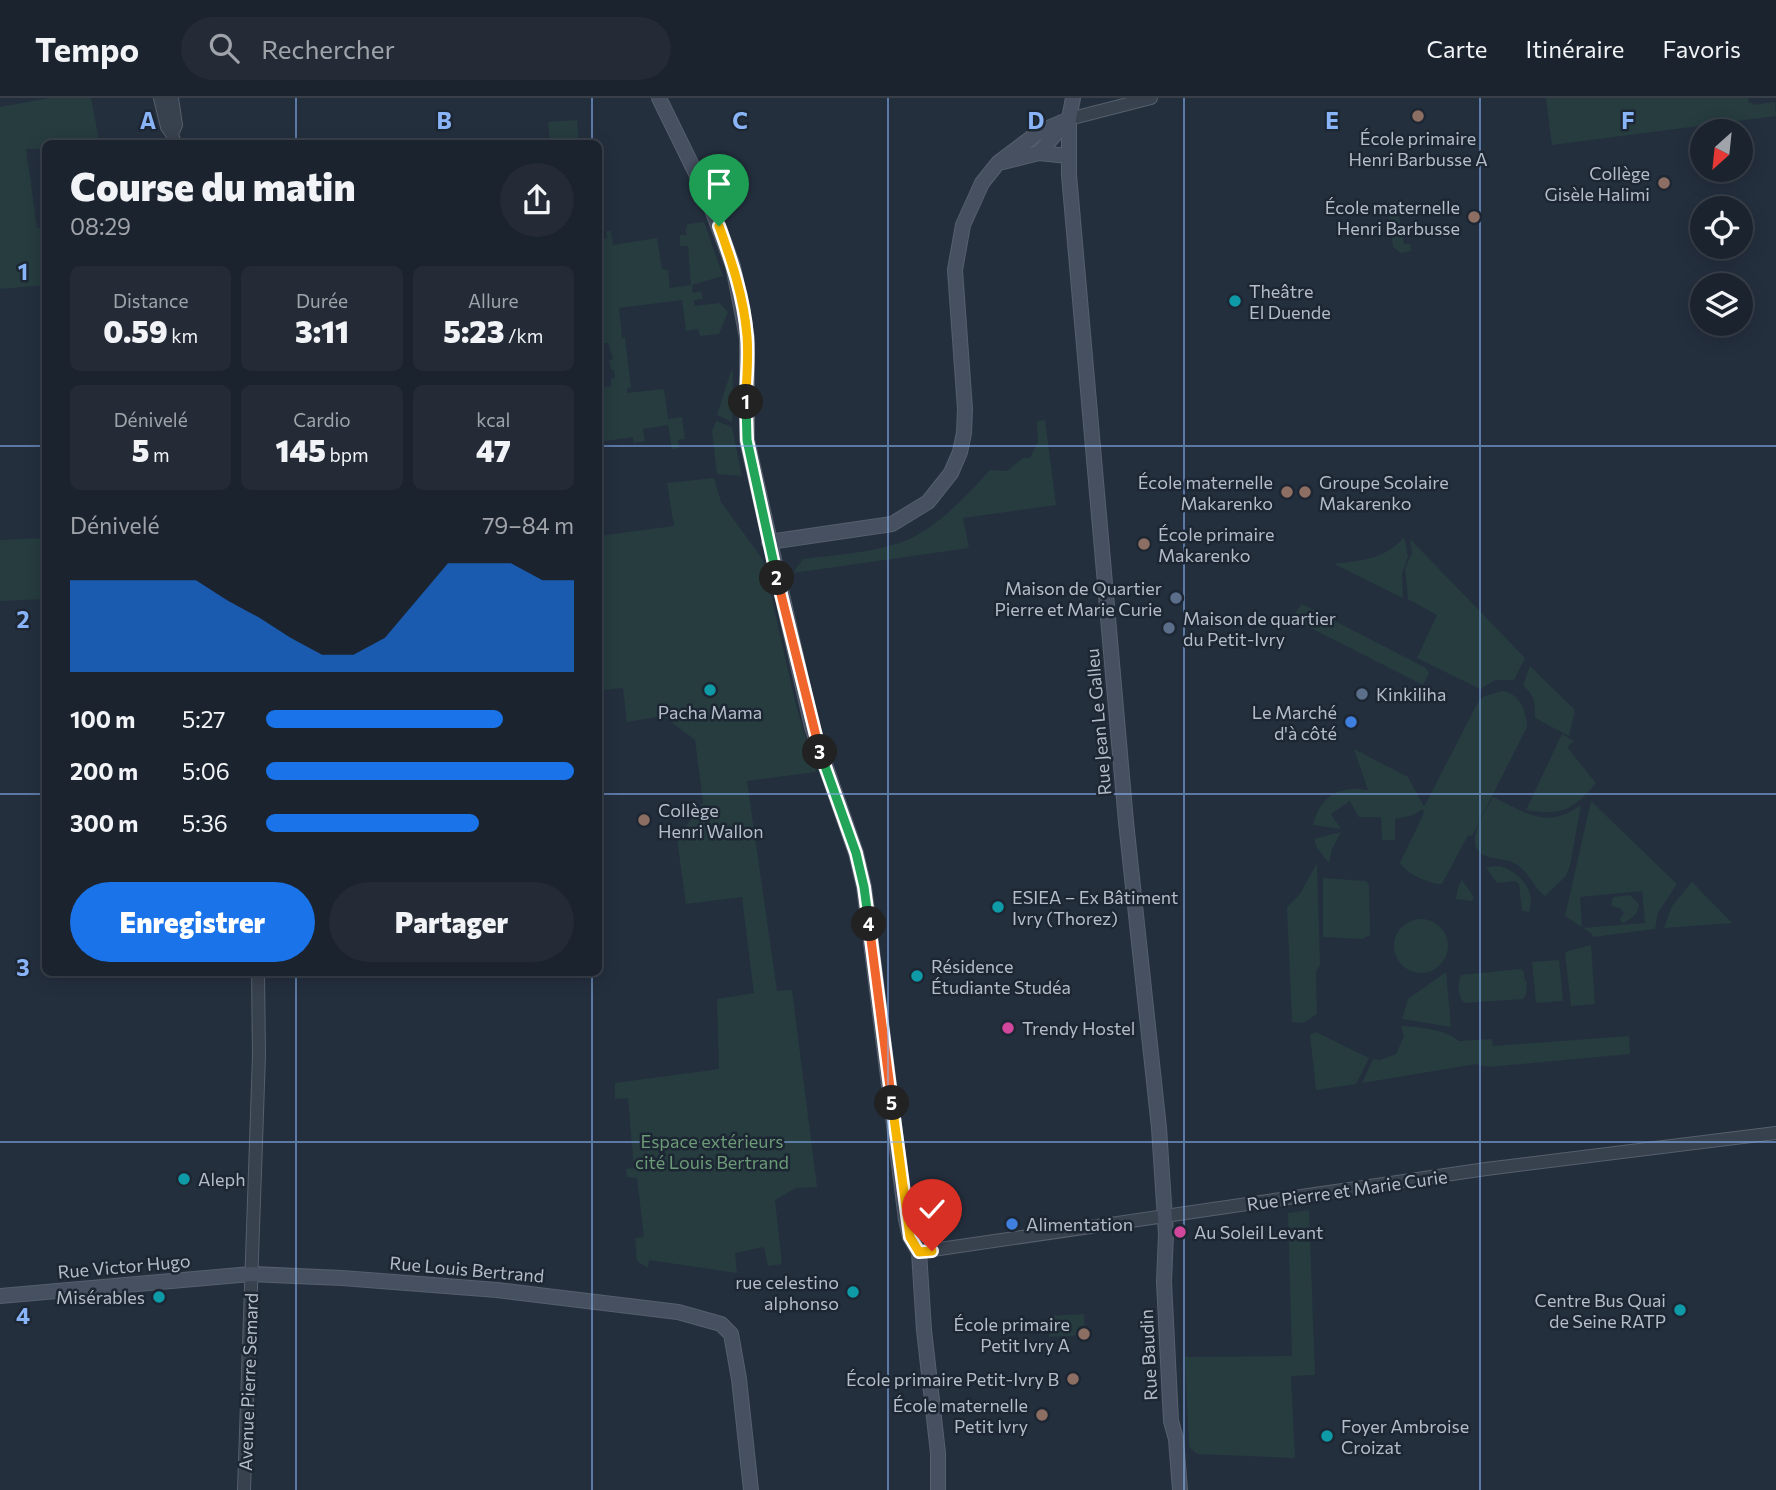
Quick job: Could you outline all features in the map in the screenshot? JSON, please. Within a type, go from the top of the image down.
[{"type":"main road","points":[[659,98],[707,196],[739,289],[747,338],[747,440],[812,727],[856,853],[864,887],[906,1220],[910,1237],[919,1252],[938,1490]]},
{"type":"main road","name":"Rue Jean Le Galleu","points":[[1073,98],[1069,119],[1068,156],[1126,822],[1159,1128],[1164,1217]]},
{"type":"main road","points":[[769,542],[892,524],[928,502],[951,473],[960,452],[965,409],[955,270],[963,225],[982,183],[998,163],[1039,132],[1069,119]]},
{"type":"main road","points":[[1040,153],[1069,119]]},
{"type":"main road","points":[[998,163],[1040,153],[1068,156]]},
{"type":"main road","name":"Rue Baudin","points":[[1164,1217],[1164,1282],[1171,1421],[1176,1439],[1180,1490]]},
{"type":"main road","name":"Rue Victor Hugo","points":[[0,1296],[251,1274]]},
{"type":"main road","name":"Rue Louis Bertrand","points":[[251,1274],[497,1290],[715,1314],[736,1325],[743,1345],[739,1379],[751,1490]]},
{"type":"street","points":[[160,98],[173,139]]},
{"type":"street","points":[[172,98],[176,125],[173,139]]},
{"type":"street","points":[[1069,119],[1151,98]]},
{"type":"street","name":"Avenue Pierre Semard","points":[[244,1490],[260,1055],[258,976]]},
{"type":"street","name":"Rue Pierre et Marie Curie","points":[[919,1252],[1486,1169],[1776,1133]]},
{"type":"green space","points":[[49,98],[91,98],[99,140],[42,140],[42,149],[26,149],[37,228],[42,228],[42,285],[0,289],[0,107]]},
{"type":"green space","points":[[1546,98],[1748,98],[1753,105],[1775,102],[1776,116],[1753,119],[1690,119],[1690,127],[1552,145]]},
{"type":"green space","points":[[577,120],[579,140],[550,140],[548,122]]},
{"type":"green space","points":[[1388,206],[1397,206],[1404,244],[1410,244],[1411,251],[1401,253],[1393,247]]},
{"type":"green space","points":[[704,222],[723,276],[692,285],[693,293],[701,291],[703,299],[694,300],[694,306],[720,303],[728,312],[719,334],[700,336],[698,329],[686,331],[682,300],[619,308],[631,388],[627,388],[627,393],[664,389],[668,419],[682,417],[685,439],[678,440],[679,448],[672,449],[668,425],[643,429],[645,441],[634,443],[633,437],[602,442],[602,381],[604,387],[611,386],[611,379],[615,378],[609,360],[613,359],[608,343],[602,345],[602,239],[607,238],[606,231],[611,231],[613,245],[657,238],[662,269],[668,270],[670,288],[691,285],[688,246],[680,246],[680,235],[687,235],[687,224]]},
{"type":"green space","points":[[731,371],[733,372],[732,422],[717,415]]},
{"type":"green space","points":[[1045,420],[1056,505],[963,518],[969,548],[793,573],[803,559],[887,546],[924,531],[960,502],[990,470],[1007,471],[1023,458],[1030,458],[1038,442],[1037,421]]},
{"type":"green space","points":[[716,421],[732,427],[742,476],[717,474],[712,431]]},
{"type":"green space","name":"Espace extérieurs cité Louis Bertrand","points":[[714,478],[721,502],[763,560],[796,705],[816,772],[747,781],[777,991],[792,990],[817,1187],[796,1188],[775,1200],[782,1264],[768,1266],[764,1247],[735,1253],[737,1273],[649,1260],[648,1268],[637,1261],[635,1238],[644,1237],[637,1178],[627,1177],[626,1169],[634,1168],[628,1098],[615,1099],[615,1083],[719,1069],[717,999],[754,993],[742,897],[686,904],[677,839],[703,802],[695,740],[663,716],[627,722],[623,688],[604,690],[602,536],[674,526],[667,483]]},
{"type":"green space","points":[[1404,537],[1408,556],[1402,574],[1403,598],[1334,564],[1381,555]]},
{"type":"green space","points":[[42,538],[42,599],[0,601],[0,540]]},
{"type":"green space","points":[[1410,539],[1525,658],[1514,680],[1495,680],[1480,689],[1417,658],[1437,615],[1408,599],[1405,568],[1412,553]]},
{"type":"green space","points":[[1302,604],[1426,668],[1429,673],[1423,685],[1291,618]]},
{"type":"green space","points":[[1530,666],[1575,710],[1569,736],[1535,718],[1534,700],[1523,685]]},
{"type":"green space","points":[[1502,691],[1518,699],[1527,727],[1472,836],[1468,835],[1442,884],[1419,878],[1400,863],[1424,813],[1423,809],[1413,815],[1395,819],[1395,840],[1382,840],[1381,817],[1359,817],[1350,801],[1331,814],[1341,829],[1313,825],[1321,806],[1333,795],[1340,791],[1368,790],[1354,749],[1408,777],[1424,807],[1479,700]]},
{"type":"green space","points":[[1562,734],[1574,741],[1567,747],[1596,783],[1566,809],[1549,812],[1526,810]]},
{"type":"green space","points":[[1493,797],[1527,813],[1547,818],[1557,817],[1581,805],[1570,866],[1566,876],[1545,896],[1516,864],[1488,857],[1478,850],[1475,836]]},
{"type":"green space","points":[[1591,801],[1677,884],[1658,913],[1655,929],[1593,937],[1583,928],[1645,923],[1642,891],[1580,897],[1582,927],[1565,916]]},
{"type":"green space","points":[[1341,832],[1332,849],[1329,863],[1317,848],[1314,839]]},
{"type":"green space","points":[[1317,863],[1320,965],[1316,972],[1317,1014],[1303,1023],[1292,1022],[1287,907],[1300,894]]},
{"type":"green space","points":[[1500,866],[1520,877],[1525,883],[1531,896],[1529,912],[1522,911],[1519,884],[1516,881],[1497,883],[1486,867]]},
{"type":"green space","points":[[1323,878],[1366,881],[1369,885],[1370,935],[1362,939],[1323,937]]},
{"type":"green space","points":[[1462,880],[1474,897],[1472,901],[1456,899]]},
{"type":"green space","points":[[1692,882],[1732,923],[1664,928],[1672,906]]},
{"type":"green space","points":[[1630,895],[1639,907],[1634,916],[1622,923],[1620,919],[1624,913],[1620,908],[1611,906],[1613,897]]},
{"type":"green space","points":[[1421,919],[1440,927],[1448,946],[1440,965],[1421,973],[1402,965],[1394,946],[1402,927]]},
{"type":"green space","points":[[1591,945],[1595,1004],[1571,1006],[1565,952]]},
{"type":"green space","points":[[1559,960],[1563,1001],[1536,1003],[1532,962]]},
{"type":"green space","points":[[1521,969],[1527,981],[1523,999],[1464,1003],[1462,1000],[1459,990],[1461,975]]},
{"type":"green space","points":[[1446,972],[1451,1027],[1402,1019],[1408,999]]},
{"type":"green space","points":[[1401,1026],[1439,1031],[1459,1041],[1492,1039],[1493,1046],[1629,1036],[1630,1054],[1489,1067],[1476,1064],[1362,1083],[1373,1059],[1380,1060],[1396,1054],[1404,1036]]},
{"type":"green space","points":[[1316,1032],[1369,1058],[1356,1084],[1316,1090],[1310,1035]]},
{"type":"green space","points":[[1309,1210],[1315,1375],[1291,1376],[1295,1458],[1197,1454],[1189,1447],[1185,1357],[1292,1356],[1288,1213]]},
{"type":"green space","points":[[1084,1314],[1085,1335],[1049,1337],[1048,1316]]},
{"type":"place","name":"École primaire Henri Barbusse A","points":[[1418,116]]},
{"type":"place","name":"Collège Gisèle Halimi","points":[[1664,183]]},
{"type":"place","name":"École maternelle Henri Barbusse","points":[[1474,217]]},
{"type":"place","name":"Theâtre El Duende","points":[[1235,301]]},
{"type":"place","name":"École maternelle Makarenko","points":[[1287,492]]},
{"type":"place","name":"Groupe Scolaire Makarenko","points":[[1305,492]]},
{"type":"place","name":"École primaire Makarenko","points":[[1144,544]]},
{"type":"place","name":"Maison de Quartier Pierre et Marie Curie","points":[[1176,598]]},
{"type":"place","name":"Maison de quartier du Petit-Ivry","points":[[1169,628]]},
{"type":"place","name":"Pacha Mama","points":[[710,690]]},
{"type":"place","name":"Kinkiliha","points":[[1362,694]]},
{"type":"place","name":"Le Marché d'à côté","points":[[1351,722]]},
{"type":"place","name":"Collège Henri Wallon","points":[[644,820]]},
{"type":"place","name":"ESIEA – Ex Bâtiment Ivry (Thorez)","points":[[998,907]]},
{"type":"place","name":"Résidence Étudiante Studéa","points":[[917,976]]},
{"type":"place","name":"Trendy Hostel","points":[[1008,1028]]},
{"type":"place","name":"Aleph","points":[[184,1179]]},
{"type":"place","name":"Alimentation","points":[[1012,1224]]},
{"type":"place","name":"Au Soleil Levant","points":[[1180,1232]]},
{"type":"place","name":"rue celestino alphonso","points":[[853,1292]]},
{"type":"place","name":"Misérables","points":[[159,1297]]},
{"type":"place","name":"Centre Bus Quai de Seine RATP","points":[[1680,1310]]},
{"type":"place","name":"École primaire Petit Ivry A","points":[[1084,1334]]},
{"type":"place","name":"École primaire Petit-Ivry B","points":[[1073,1379]]},
{"type":"place","name":"École maternelle Petit Ivry","points":[[1042,1415]]},
{"type":"place","name":"Foyer Ambroise Croizat","points":[[1327,1436]]},
{"type":"route","points":[[719,226],[739,289],[747,338],[747,440],[764,519],[812,727],[856,853],[864,887],[906,1220],[910,1237],[919,1252],[932,1251]]}]
